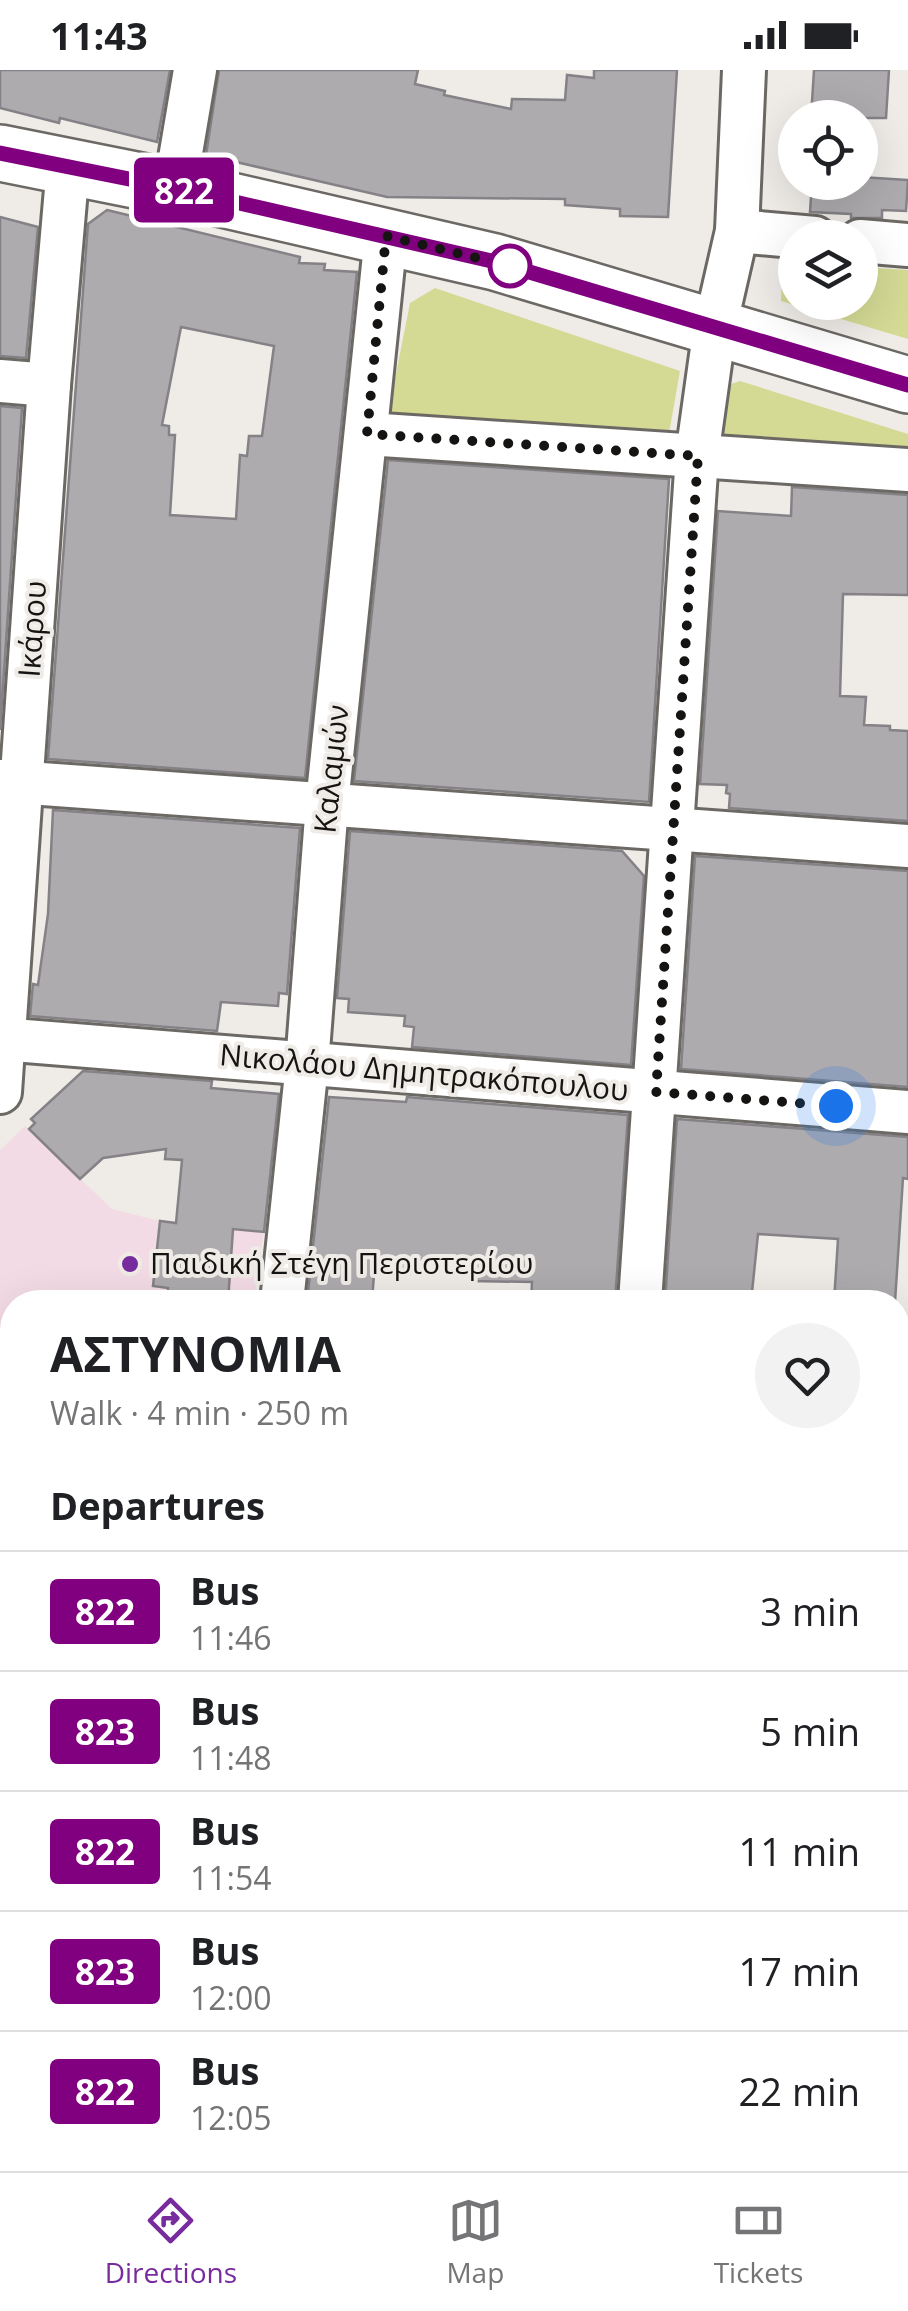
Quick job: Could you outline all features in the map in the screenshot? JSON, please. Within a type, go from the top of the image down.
[{"type":"street","points":[[174,188],[195,70]]},
{"type":"street","points":[[641,1290],[698,456],[716,327],[737,231],[744,70]]},
{"type":"street","points":[[0,153],[174,188],[496,262],[908,385]]},
{"type":"street","name":"Ικάρου","points":[[0,1092],[12,781],[68,166]]},
{"type":"street","points":[[737,231],[778,235]]},
{"type":"street","name":"Καλαμών","points":[[283,1290],[307,1064],[327,804],[386,236]]},
{"type":"street","points":[[878,243],[908,246]]},
{"type":"street","points":[[0,381],[49,385]]},
{"type":"street","points":[[367,434],[908,470]]},
{"type":"street","points":[[12,781],[908,846]]},
{"type":"street","name":"Νικολάου Δημητρακόπουλου","points":[[3,1039],[908,1112]]},
{"type":"shaded area","name":"Παιδική Στέγη Περιστερίου","points":[[25,1126],[112,1209],[160,1221],[264,1232],[256,1290],[0,1290],[0,1150]]},
{"type":"green space","points":[[878,268],[908,270],[908,339],[844,320],[878,320]]},
{"type":"green space","points":[[435,288],[680,371],[668,439],[398,426],[389,409],[410,303]]},
{"type":"green space","points":[[740,381],[908,434],[908,458],[720,437],[723,387]]},
{"type":"building","points":[[0,70],[170,70],[157,142],[0,108]]},
{"type":"building","points":[[219,70],[418,70],[415,84],[445,91],[444,95],[511,109],[512,99],[565,100],[567,75],[594,78],[594,70],[677,70],[668,217],[620,216],[620,209],[565,205],[565,199],[387,197],[206,155]]},
{"type":"building","points":[[814,70],[889,70],[886,118],[878,118],[878,100],[812,100]]},
{"type":"building","points":[[878,178],[908,180],[906,211],[882,210],[882,218],[810,212],[811,200],[878,200]]},
{"type":"building","points":[[107,210],[300,257],[299,263],[325,264],[324,270],[357,272],[305,778],[48,759],[88,224]],"holes":[[[181,327],[274,346],[262,436],[249,436],[247,456],[240,455],[236,519],[170,515],[175,435],[169,435],[169,426],[162,425]]]},
{"type":"building","points":[[0,217],[38,227],[26,358],[0,356]]},
{"type":"building","points":[[0,406],[22,408],[0,730]]},
{"type":"building","points":[[388,460],[669,479],[649,802],[354,781]]},
{"type":"building","points":[[792,487],[908,495],[908,595],[843,594],[840,696],[866,697],[864,725],[908,731],[908,821],[729,808],[727,785],[700,784],[718,511],[791,516]]},
{"type":"building","points":[[53,810],[300,828],[287,994],[279,993],[278,1006],[221,1002],[217,1031],[30,1016],[48,914]]},
{"type":"building","points":[[350,831],[622,851],[644,876],[631,1065],[412,1047],[414,1027],[404,1026],[405,1016],[348,1012],[349,999],[337,998]]},
{"type":"building","points":[[695,856],[908,871],[908,1087],[681,1069]]},
{"type":"building","points":[[83,1071],[212,1081],[211,1088],[279,1094],[264,1232],[233,1229],[229,1290],[168,1290],[153,1286],[160,1221],[176,1223],[182,1160],[165,1159],[166,1149],[103,1158],[80,1179],[29,1129],[35,1123],[31,1119]]},
{"type":"building","points":[[329,1097],[406,1102],[407,1097],[628,1115],[616,1290],[532,1290],[532,1282],[471,1281],[471,1263],[411,1259],[410,1274],[374,1274],[373,1290],[308,1290]]},
{"type":"building","points":[[677,1119],[908,1137],[908,1179],[903,1178],[896,1290],[835,1290],[838,1239],[758,1234],[752,1290],[666,1290]]},
{"type":"bus line","name":"822","points":[[0,153],[174,188],[496,262],[908,385]]},
{"type":"place","name":"Παιδική Στέγη Περιστερίου","points":[[130,1264]]},
{"type":"route","points":[[510,266],[386,236],[367,434],[698,456],[656,1092],[836,1106]]}]
